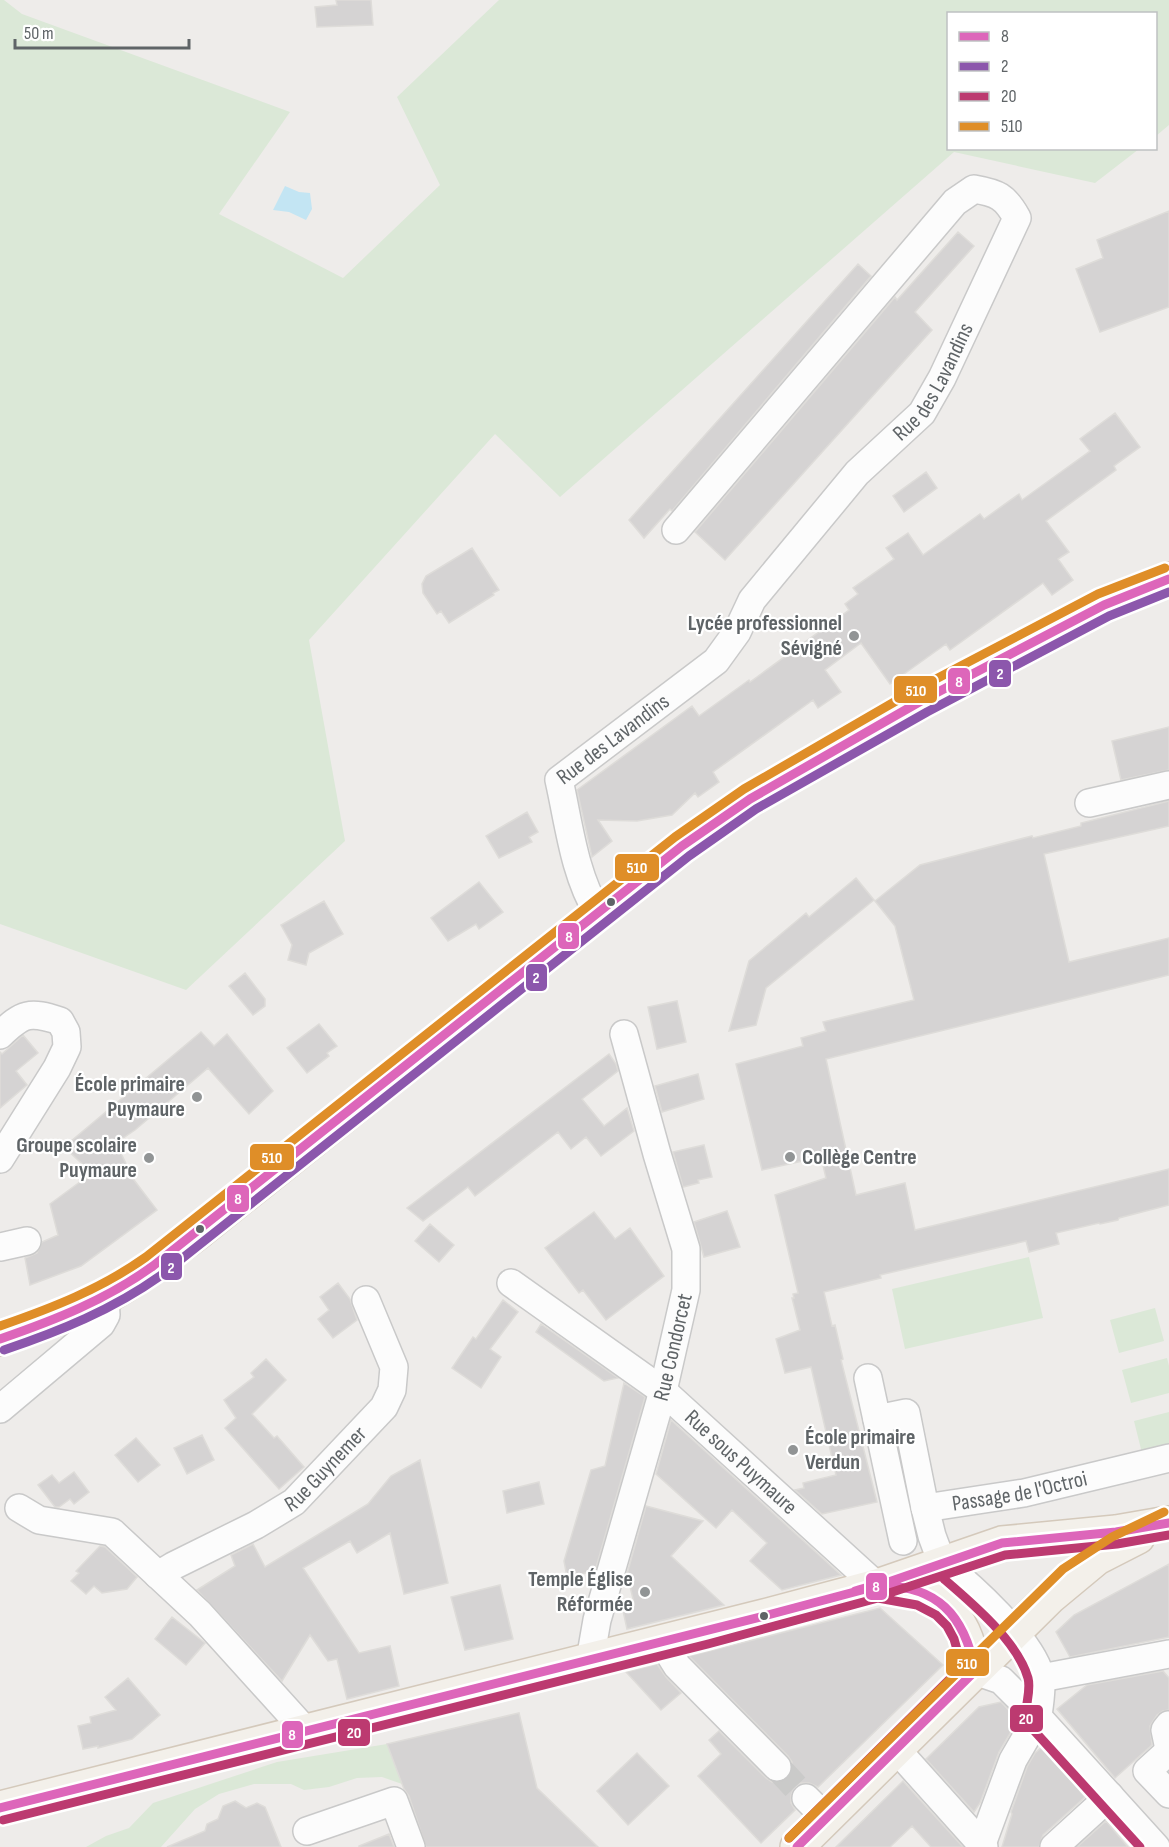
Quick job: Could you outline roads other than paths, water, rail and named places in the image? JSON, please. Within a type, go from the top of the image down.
[{"type":"main road","points":[[0,1340],[105,1298],[138,1277],[201,1230],[682,846],[750,799],[921,701],[1027,645],[1104,605],[1169,579]]},
{"type":"main road","points":[[0,1808],[877,1586],[1002,1543],[1106,1533],[1169,1523]]},
{"type":"main road","points":[[797,1847],[816,1808],[896,1749],[1057,1591],[1096,1558],[1169,1523]]},
{"type":"main road","points":[[877,1586],[920,1593],[932,1598],[957,1619],[971,1650],[975,1671]]},
{"type":"street","name":"Rue des Lavandins","points":[[598,913],[589,899],[580,874],[559,780],[716,661],[737,632],[752,600],[857,473],[922,413],[942,378],[1017,218],[1010,205],[996,192],[974,189],[955,202],[676,530]]},
{"type":"street","points":[[1089,803],[1169,785]]},
{"type":"street","points":[[0,1035],[15,1020],[32,1014],[60,1021],[66,1032],[67,1047],[57,1068],[0,1159]]},
{"type":"street","name":"Rue Condorcet","points":[[590,1660],[597,1620],[663,1391],[686,1290],[686,1249],[624,1034]]},
{"type":"street","points":[[0,1247],[27,1241]]},
{"type":"street","name":"Rue sous Puymaure","points":[[511,1283],[663,1391],[877,1586]]},
{"type":"street","points":[[0,1409],[101,1324],[106,1316],[105,1298]]},
{"type":"street","name":"Rue Guynemer","points":[[158,1575],[256,1525],[294,1502],[384,1407],[392,1390],[394,1367],[366,1300]]},
{"type":"street","points":[[868,1378],[903,1541]]},
{"type":"street","points":[[877,1419],[906,1413],[925,1508]]},
{"type":"street","name":"Passage de l'Octroi","points":[[942,1563],[925,1508],[1024,1493],[1169,1458]]},
{"type":"street","points":[[19,1508],[39,1520],[112,1532],[200,1614],[305,1730]]},
{"type":"street","points":[[896,1749],[977,1843],[1013,1760],[1038,1717],[1041,1678],[1035,1661],[973,1587],[942,1563],[938,1586],[932,1591],[920,1593]]},
{"type":"street","points":[[662,1642],[677,1666],[777,1767]]},
{"type":"street","points":[[1041,1678],[1169,1654]]},
{"type":"street","points":[[975,1671],[1002,1680],[1156,1847]]},
{"type":"street","points":[[1169,1725],[1165,1730],[1169,1750],[1147,1771],[1169,1794]]},
{"type":"street","points":[[1054,1847],[1110,1796]]},
{"type":"street","points":[[307,1831],[394,1801],[411,1847]]},
{"type":"water","points":[[285,186],[299,192],[310,193],[312,209],[306,220],[289,212],[273,210]]},
{"type":"tunnel","points":[[777,1767],[806,1798]]},
{"type":"place","name":"Lycée professionnel Sévigné","points":[[854,636]]},
{"type":"place","name":"École primaire Puymaure","points":[[197,1097]]},
{"type":"place","name":"Collège Centre","points":[[790,1157]]},
{"type":"place","name":"Groupe scolaire Puymaure","points":[[149,1158]]},
{"type":"place","name":"École primaire Verdun","points":[[793,1450]]},
{"type":"place","name":"Temple Église Réformée","points":[[645,1592]]}]
